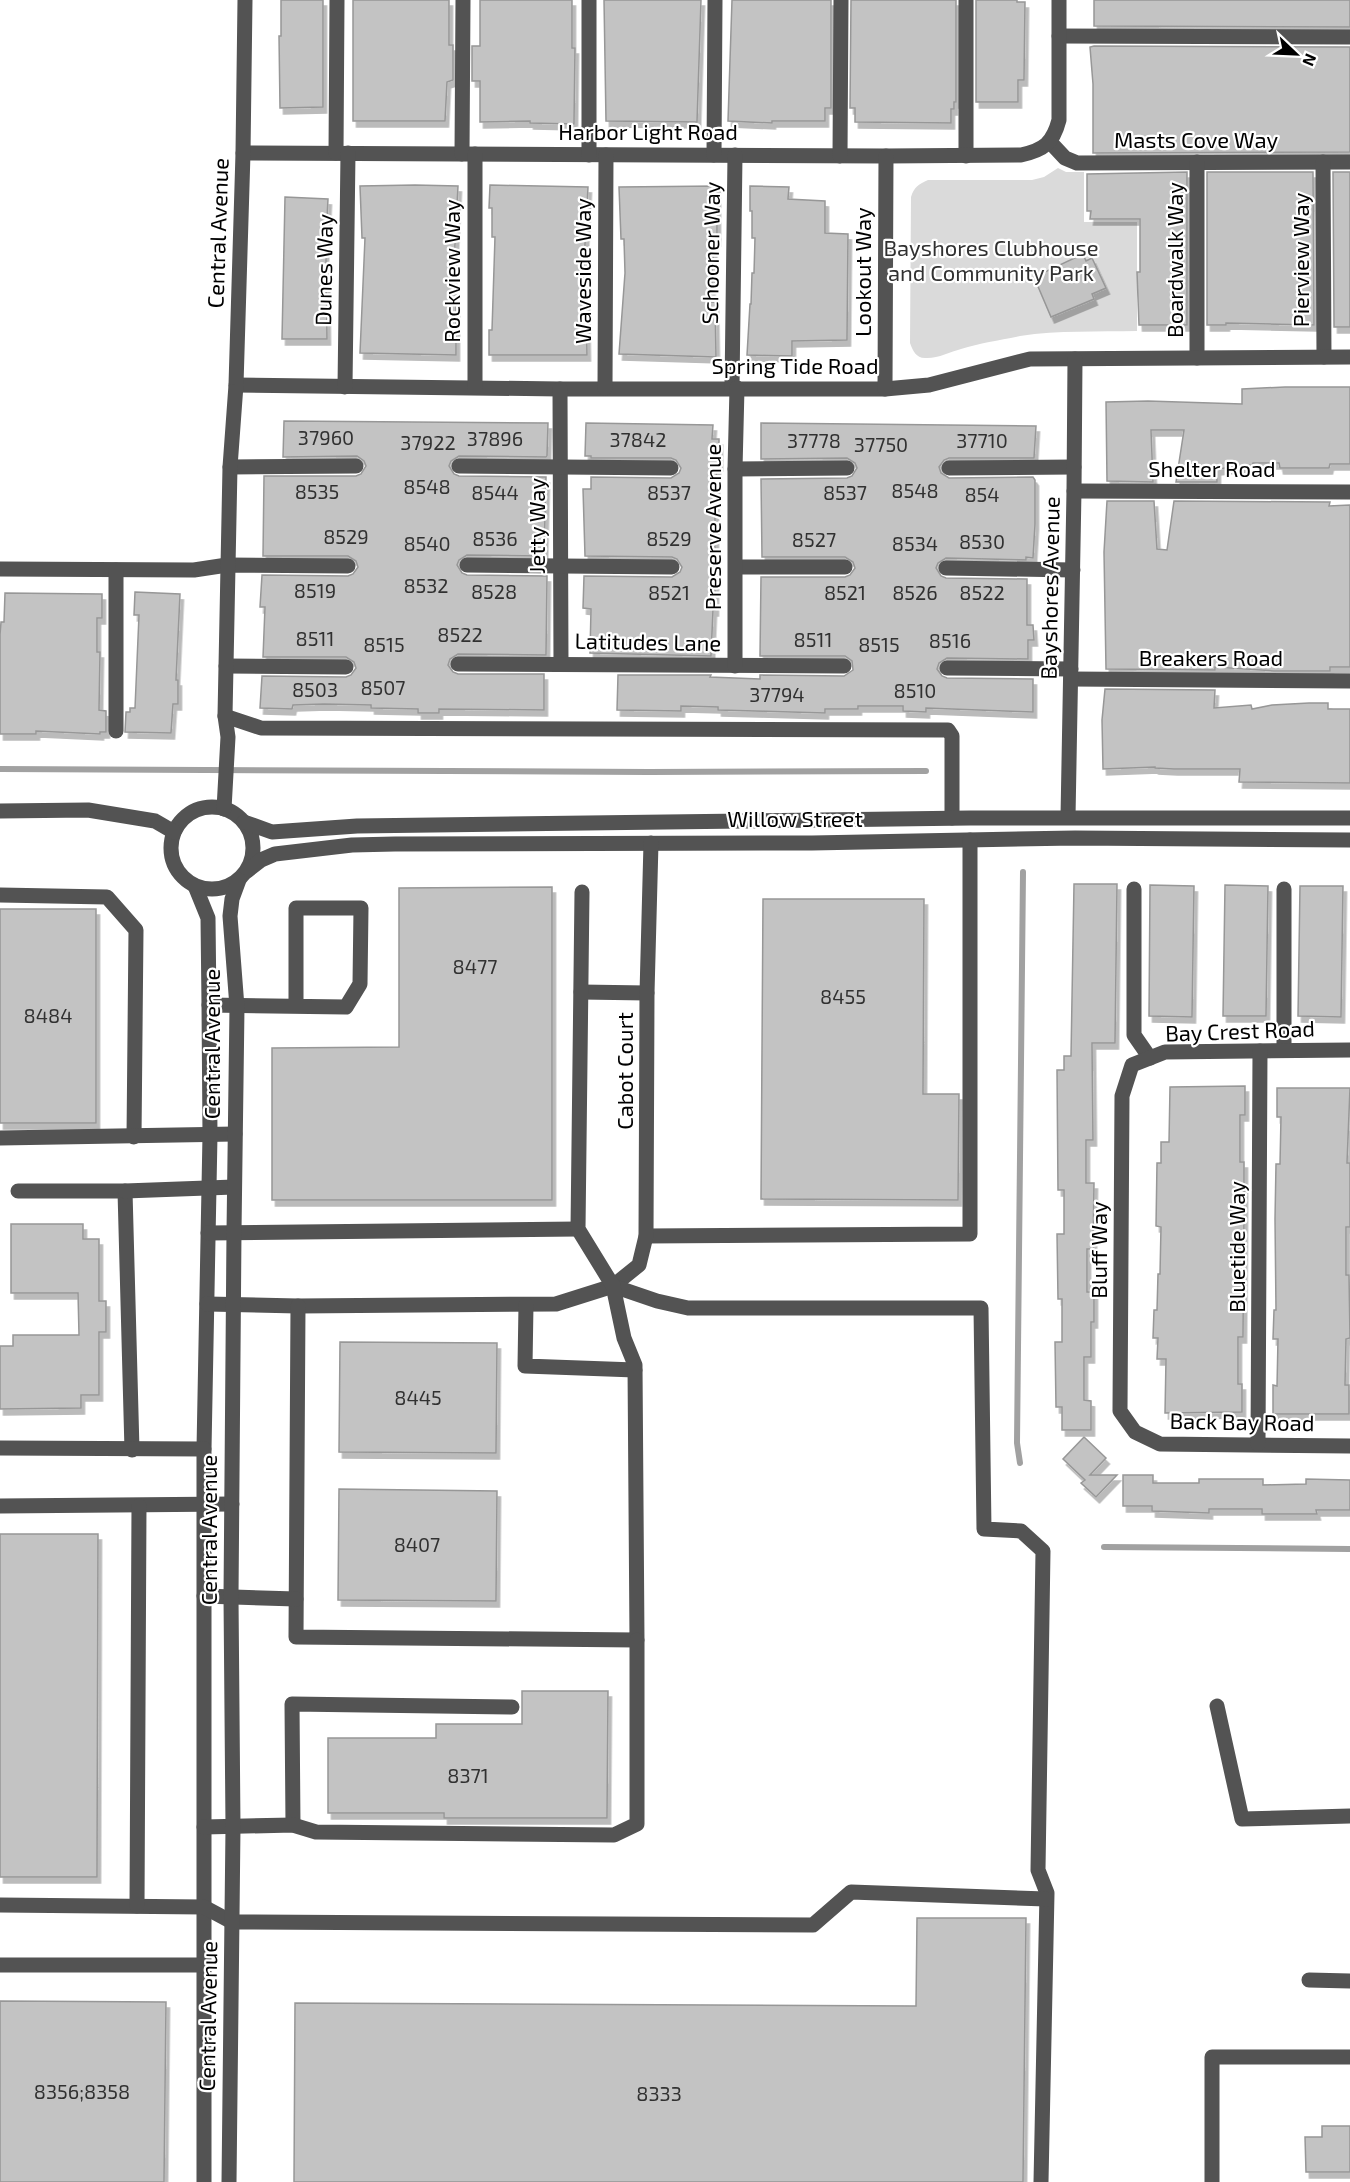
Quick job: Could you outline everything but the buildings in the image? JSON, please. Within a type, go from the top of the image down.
[{"type":"street","name":"Central Avenue","points":[[225,802],[228,737],[225,716],[227,565],[230,467],[236,386],[245,0]]},
{"type":"street","name":"Dunes Way","points":[[337,0],[342,153],[345,387]]},
{"type":"street","name":"Rockview Way","points":[[463,0],[475,387]]},
{"type":"street","points":[[589,0],[589,155]]},
{"type":"street","points":[[714,155],[715,0]]},
{"type":"street","points":[[840,156],[841,0]]},
{"type":"street","points":[[966,0],[966,156]]},
{"type":"street","points":[[1050,142],[1059,120],[1059,0]]},
{"type":"street","points":[[1059,36],[1350,37]]},
{"type":"street","name":"Harbor Light Road","points":[[243,153],[966,156],[1021,155],[1036,152],[1050,142]]},
{"type":"street","name":"Masts Cove Way","points":[[1050,142],[1065,158],[1077,162],[1350,162]]},
{"type":"street","name":"Waveside Way","points":[[606,155],[606,388]]},
{"type":"street","name":"Schooner Way","points":[[735,155],[735,388]]},
{"type":"street","name":"Lookout Way","points":[[885,389],[886,156]]},
{"type":"street","name":"Boardwalk Way","points":[[1197,162],[1197,358]]},
{"type":"street","name":"Pierview Way","points":[[1323,162],[1324,357]]},
{"type":"street","name":"Spring Tide Road","points":[[236,386],[885,389],[929,385],[1030,359],[1350,357]]},
{"type":"street","name":"Bayshores Avenue","points":[[1068,817],[1075,359]]},
{"type":"street","name":"Preserve Avenue","points":[[735,388],[735,666]]},
{"type":"street","name":"Jetty Way","points":[[560,389],[561,664]]},
{"type":"street","points":[[230,467],[356,466]]},
{"type":"street","points":[[459,466],[671,468]]},
{"type":"street","points":[[949,468],[1074,467]]},
{"type":"street","points":[[735,469],[848,468]]},
{"type":"street","name":"Shelter Road","points":[[1074,491],[1350,492]]},
{"type":"street","points":[[0,569],[194,570],[227,565],[348,566]]},
{"type":"street","points":[[467,565],[672,567]]},
{"type":"street","points":[[736,567],[844,567]]},
{"type":"street","points":[[946,568],[1073,570]]},
{"type":"street","points":[[116,570],[116,731]]},
{"type":"street","name":"Latitudes Lane","points":[[458,664],[844,666]]},
{"type":"street","points":[[226,666],[346,667]]},
{"type":"street","name":"Breakers Road","points":[[947,668],[1071,674],[1350,681]]},
{"type":"street","points":[[225,716],[261,728],[948,730],[952,736],[952,818]]},
{"type":"street","points":[[225,802],[244,822],[250,832],[253,846],[252,860],[243,875],[228,886],[218,889],[195,886],[184,879],[176,869],[171,844],[180,822],[189,814],[200,809],[225,802]]},
{"type":"street","points":[[0,812],[88,810],[155,820],[174,832]]},
{"type":"street","name":"Willow Street","points":[[244,822],[272,832],[357,826],[952,818],[1350,818]]},
{"type":"street","name":"Willow Street","points":[[243,875],[261,860],[275,854],[352,845],[812,843],[1075,838],[1350,840]]},
{"type":"street","points":[[646,1236],[970,1234],[970,840]]},
{"type":"street","name":"Cabot Court","points":[[613,1286],[639,1265],[646,1236],[647,993],[651,843]]},
{"type":"street","name":"Central Avenue","points":[[229,2182],[232,1922],[231,1597],[237,1007],[230,916],[232,899],[243,875]]},
{"type":"street","name":"Central Avenue","points":[[195,886],[208,918],[210,1135],[204,1449],[204,2182]]},
{"type":"street","points":[[1134,889],[1134,1035],[1149,1058]]},
{"type":"street","points":[[1284,889],[1284,1050]]},
{"type":"street","points":[[204,1827],[293,1824],[316,1832],[614,1834],[637,1824],[635,1365],[624,1338],[613,1286],[578,1229],[582,892]]},
{"type":"street","points":[[0,895],[107,897],[136,930],[134,1137]]},
{"type":"street","points":[[209,1005],[346,1007],[360,984],[361,908],[296,908],[296,1006]]},
{"type":"street","points":[[581,992],[647,993]]},
{"type":"street","name":"Bay Crest Road","points":[[1132,1065],[1165,1052],[1350,1050]]},
{"type":"street","name":"Bluetide Way","points":[[1258,1444],[1260,1051]]},
{"type":"street","name":"Bluff Way","points":[[1132,1065],[1122,1096],[1120,1411],[1135,1432]]},
{"type":"street","points":[[0,1138],[235,1134]]},
{"type":"street","points":[[18,1191],[125,1191],[234,1187]]},
{"type":"street","points":[[125,1191],[132,1449]]},
{"type":"street","points":[[208,1233],[578,1229]]},
{"type":"street","points":[[207,1304],[298,1306],[556,1304],[613,1286],[657,1301],[688,1308],[981,1308],[984,1529],[1021,1531],[1043,1551],[1038,1870],[1047,1893],[1041,2182]]},
{"type":"street","points":[[526,1305],[525,1366],[635,1370]]},
{"type":"street","points":[[298,1306],[296,1637],[637,1640]]},
{"type":"street","name":"Back Bay Road","points":[[1135,1432],[1160,1444],[1350,1446]]},
{"type":"street","points":[[0,1448],[204,1449]]},
{"type":"street","points":[[0,1506],[232,1504]]},
{"type":"street","points":[[137,1906],[139,1506]]},
{"type":"street","points":[[204,1596],[296,1599]]},
{"type":"street","points":[[293,1824],[292,1704],[512,1707]]},
{"type":"street","points":[[1217,1706],[1242,1819],[1350,1816]]},
{"type":"street","points":[[0,1905],[204,1907],[232,1922],[813,1925],[851,1892],[1046,1899]]},
{"type":"street","points":[[0,1965],[204,1965]]},
{"type":"street","points":[[1309,1980],[1350,1981]]},
{"type":"street","points":[[1212,2182],[1212,2057],[1350,2057]]},
{"type":"green space","name":"Bayshores Clubhouse and Community Park","points":[[1058,168],[1066,172],[1084,172],[1084,222],[1137,222],[1137,331],[1035,334],[975,345],[930,358],[917,355],[910,343],[911,197],[915,188],[928,180],[1032,180],[1044,177]]},
{"type":"waterway","points":[[0,769],[926,771]]},
{"type":"waterway","points":[[1020,1463],[1017,1443],[1023,872]]},
{"type":"waterway","points":[[1104,1547],[1350,1549]]}]
